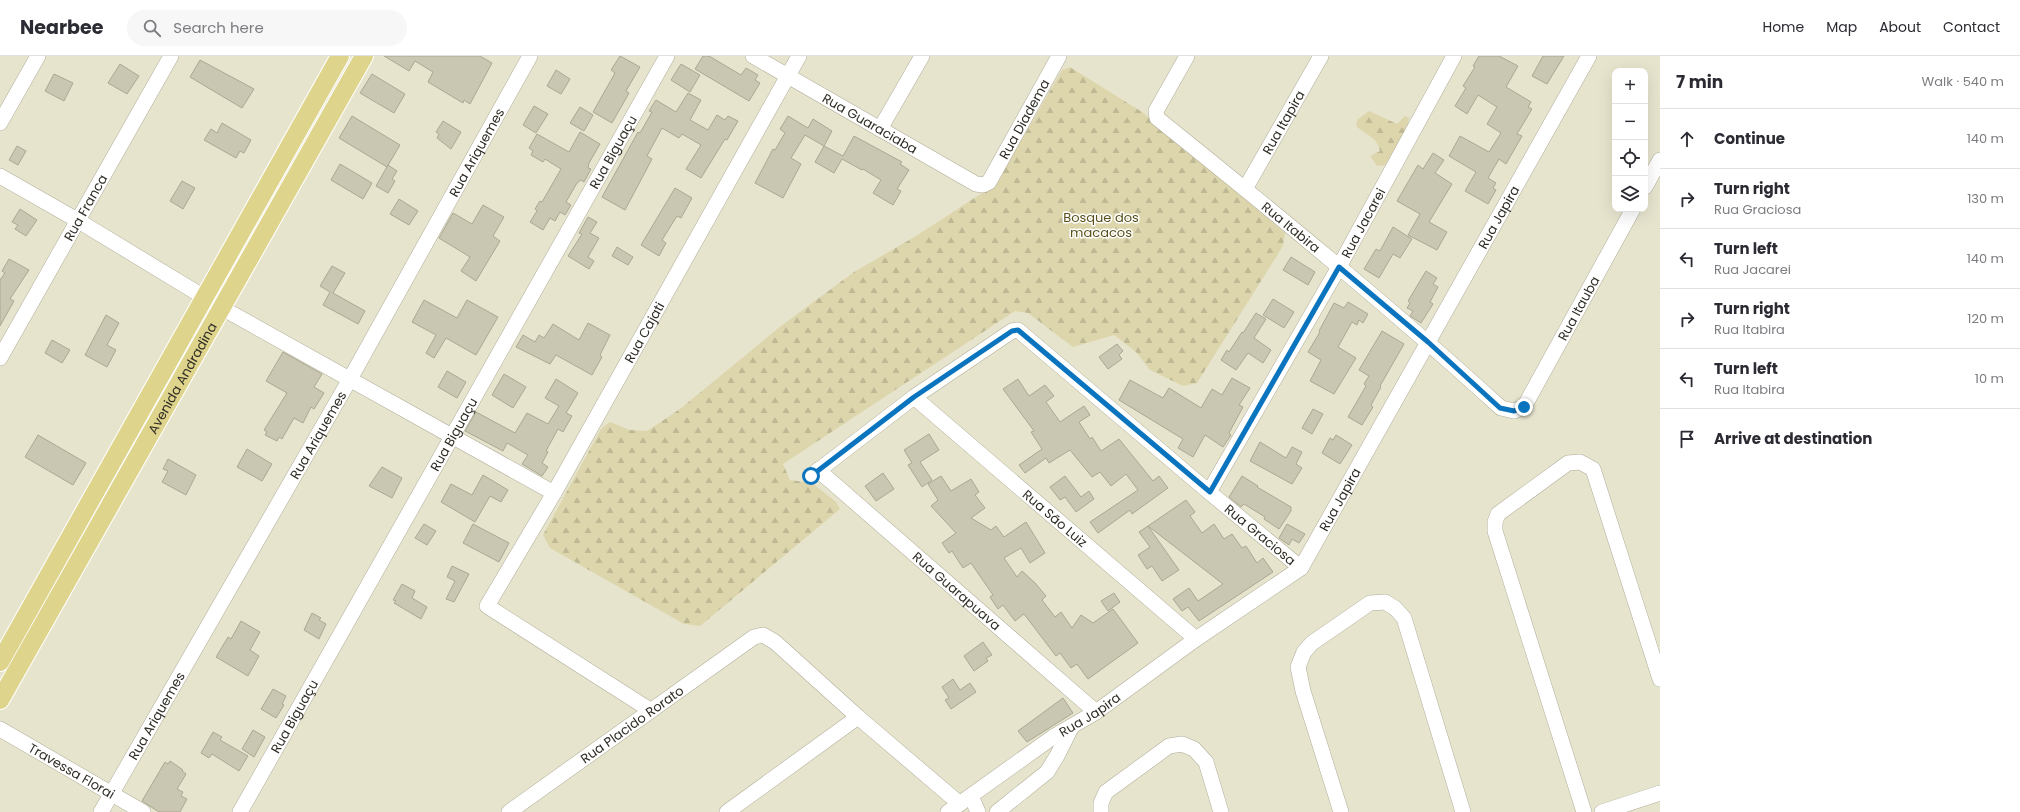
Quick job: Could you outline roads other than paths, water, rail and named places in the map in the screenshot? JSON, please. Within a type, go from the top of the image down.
[{"type":"main road","name":"Avenida Andradina","points":[[0,662],[340,56]]},
{"type":"main road","name":"Avenida Andradina","points":[[0,700],[364,56]]},
{"type":"street","points":[[0,123],[38,56]]},
{"type":"street","name":"Rua Franca","points":[[0,358],[171,56]]},
{"type":"street","name":"Rua Ariquemes","points":[[101,812],[350,379],[530,56]]},
{"type":"street","name":"Rua Biguaçu","points":[[240,812],[667,56]]},
{"type":"street","name":"Rua Guaraciaba","points":[[753,56],[976,184],[983,185],[988,182]]},
{"type":"street","name":"Rua Cajati","points":[[650,710],[487,606],[554,493],[799,56]]},
{"type":"street","points":[[880,129],[922,56]]},
{"type":"street","name":"Rua Diadema","points":[[988,182],[1059,56]]},
{"type":"street","name":"Rua Itabira","points":[[1187,56],[1156,111],[1157,118],[1246,189],[1428,342],[1500,408],[1514,411],[1524,407]]},
{"type":"street","name":"Rua Itapira","points":[[1246,189],[1321,56]]},
{"type":"street","name":"Rua Jacarei","points":[[1210,492],[1339,267],[1454,56]]},
{"type":"street","name":"Rua Japira","points":[[960,804],[1072,726],[1096,712],[1196,639],[1301,568],[1589,56]]},
{"type":"street","points":[[1648,182],[1660,160]]},
{"type":"street","points":[[0,176],[77,220],[204,298],[554,493]]},
{"type":"street","name":"Rua Itauba","points":[[1524,407],[1631,212]]},
{"type":"street","name":"Rua Graciosa","points":[[914,397],[1012,331],[1018,330],[1301,568]]},
{"type":"street","name":"Rua Guarapuava","points":[[914,397],[814,473],[1096,712]]},
{"type":"street","name":"Rua São Luiz","points":[[914,397],[1196,639]]},
{"type":"street","points":[[1584,812],[1495,531],[1495,522],[1498,514],[1568,463],[1580,462],[1593,469],[1660,679]]},
{"type":"street","points":[[1341,812],[1302,691],[1298,666],[1304,652],[1312,643],[1370,603],[1385,602],[1395,608],[1404,618],[1463,812]]},
{"type":"street","name":"Rua Placido Rorato","points":[[509,812],[754,637],[764,635],[775,642],[858,717]]},
{"type":"street","points":[[727,812],[858,717],[960,804],[978,812]]},
{"type":"street","points":[[997,812],[1047,772],[1072,726]]},
{"type":"street","name":"Travessa Florai","points":[[0,729],[143,812]]},
{"type":"street","points":[[1101,812],[1101,802],[1106,792],[1138,767],[1169,746],[1182,744],[1194,749],[1206,762],[1221,812]]},
{"type":"street","points":[[1602,812],[1660,793]]},
{"type":"park label","name":"Bosque dos macacos","points":[[1101,224]]}]
